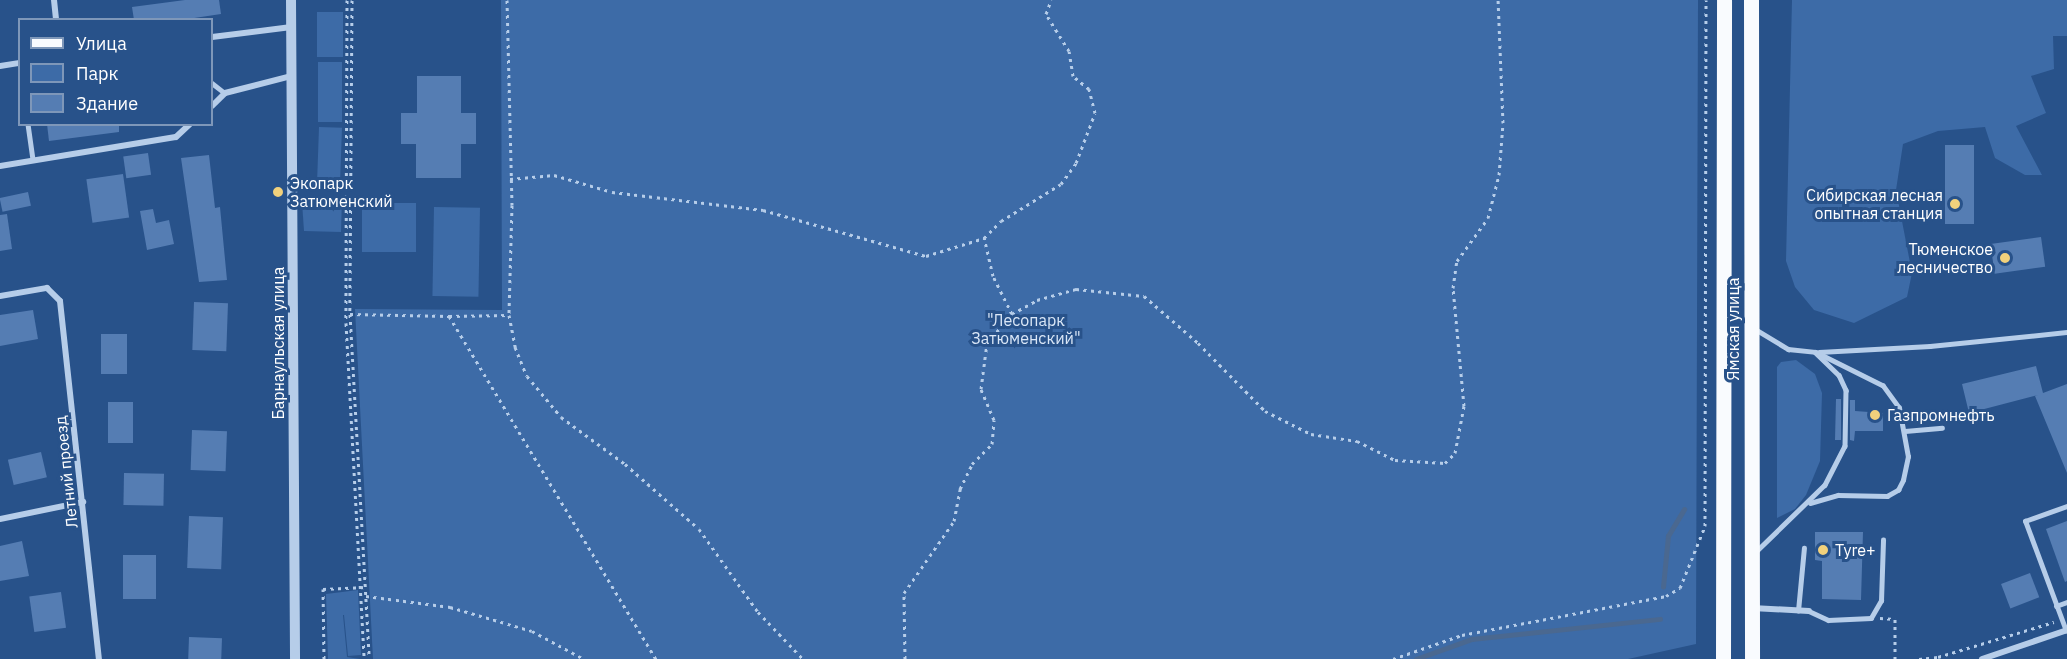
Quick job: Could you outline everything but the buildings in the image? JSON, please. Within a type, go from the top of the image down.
[{"type":"main road","name":"Ямская улица","points":[[1723,659],[1724,0]]},
{"type":"main road","name":"Ямская улица","points":[[1751,0],[1752,659]]},
{"type":"street","points":[[54,0],[56,18]]},
{"type":"street","name":"Барнаульская улица","points":[[291,0],[295,659]]},
{"type":"street","points":[[213,37],[291,27]]},
{"type":"street","points":[[0,66],[18,63]]},
{"type":"street","points":[[213,105],[225,93],[291,76]]},
{"type":"street","points":[[0,166],[176,137],[188,126]]},
{"type":"street","name":"Летний проезд","points":[[0,296],[47,288],[60,302],[99,659]]},
{"type":"street","points":[[0,519],[83,502]]},
{"type":"street","points":[[1751,608],[1809,611]]},
{"type":"street","points":[[1982,659],[2066,631]]},
{"type":"lane","points":[[213,84],[225,93]]},
{"type":"lane","points":[[28,126],[33,160]]},
{"type":"lane","points":[[1751,327],[1788,349],[1815,352],[1919,347],[2067,332]]},
{"type":"lane","points":[[1809,503],[1838,495],[1887,496],[1898,490],[1908,457],[1899,408],[1883,386],[1815,352]]},
{"type":"lane","points":[[1751,557],[1825,485],[1845,446],[1846,390],[1839,375],[1815,352]]},
{"type":"lane","points":[[1905,431],[1942,428]]},
{"type":"lane","points":[[2066,631],[2025,521],[2067,506]]},
{"type":"lane","points":[[1809,611],[1828,620],[1871,618],[1881,602],[1883,540]]},
{"type":"lane","points":[[1798,611],[1804,548]]},
{"type":"lane","points":[[2056,606],[2067,602]]},
{"type":"path","points":[[347,0],[346,323],[364,659]]},
{"type":"path","points":[[352,0],[350,314],[369,659]]},
{"type":"path","points":[[507,0],[510,178],[509,315],[515,347],[527,376],[561,417],[625,465],[699,529],[758,612],[803,659]]},
{"type":"path","points":[[510,178],[554,174],[612,192],[763,210],[926,256],[984,238],[1001,221],[1061,184],[1076,163],[1095,113],[1089,89],[1073,76],[1069,51],[1046,14],[1052,0]]},
{"type":"path","points":[[904,659],[904,593],[954,521],[960,489],[972,464],[992,444],[994,420],[981,389],[987,343],[1012,314],[1037,300],[1076,289],[1144,296],[1198,344],[1265,411],[1311,435],[1357,441],[1395,460],[1445,463],[1455,453],[1464,406],[1453,288],[1457,261],[1488,218],[1499,176],[1503,123],[1498,0]]},
{"type":"path","points":[[1393,659],[1462,635],[1656,598],[1680,588],[1705,526],[1706,0]]},
{"type":"path","points":[[984,238],[993,276],[1012,314]]},
{"type":"path","points":[[350,314],[509,315]]},
{"type":"path","points":[[449,316],[656,659]]},
{"type":"path","points":[[324,659],[323,589],[366,587]]},
{"type":"path","points":[[366,596],[450,607],[532,631],[584,659]]},
{"type":"path","points":[[1871,618],[1895,619],[1895,659]]},
{"type":"path","points":[[1919,659],[1938,657],[2061,620]]},
{"type":"green space","name":"\"Лесопарк Затюменский\"","points":[[501,0],[1698,0],[1696,644],[1628,659],[373,659],[355,309],[502,310]]},
{"type":"green space","points":[[1792,0],[2067,0],[2067,36],[2053,36],[2054,69],[2031,76],[2046,113],[2016,126],[2042,175],[2025,175],[1995,158],[1985,127],[1938,131],[1903,144],[1896,190],[1912,273],[1907,297],[1854,323],[1814,310],[1795,287],[1786,261]]},
{"type":"green space","points":[[317,12],[343,12],[343,57],[317,57]]},
{"type":"green space","points":[[318,62],[342,62],[342,122],[318,122]]},
{"type":"green space","points":[[319,127],[342,128],[340,185],[317,184]]},
{"type":"green space","points":[[312,196],[342,196],[341,232],[304,231],[302,202]]},
{"type":"green space","points":[[362,203],[416,203],[416,252],[362,252]]},
{"type":"green space","points":[[434,207],[480,208],[478,297],[432,296]]},
{"type":"green space","points":[[1796,360],[1815,374],[1822,393],[1820,461],[1806,495],[1795,509],[1777,518],[1777,367],[1781,362]]},
{"type":"green space","points":[[358,590],[361,655],[348,656],[343,615],[347,657],[360,659],[328,659],[326,594]]},
{"type":"waterway","points":[[1663,587],[1668,536],[1684,509]]},
{"type":"waterway","points":[[1416,659],[1472,639],[1660,619]]},
{"type":"place","name":"Экопарк Затюменский","points":[[278,192]]},
{"type":"place","name":"Сибирская лесная опытная станция","points":[[1955,204]]},
{"type":"place","name":"Тюменское лесничество","points":[[2005,258]]},
{"type":"place","name":"Газпромнефть","points":[[1875,415]]},
{"type":"place","name":"Tyre+","points":[[1823,550]]}]
